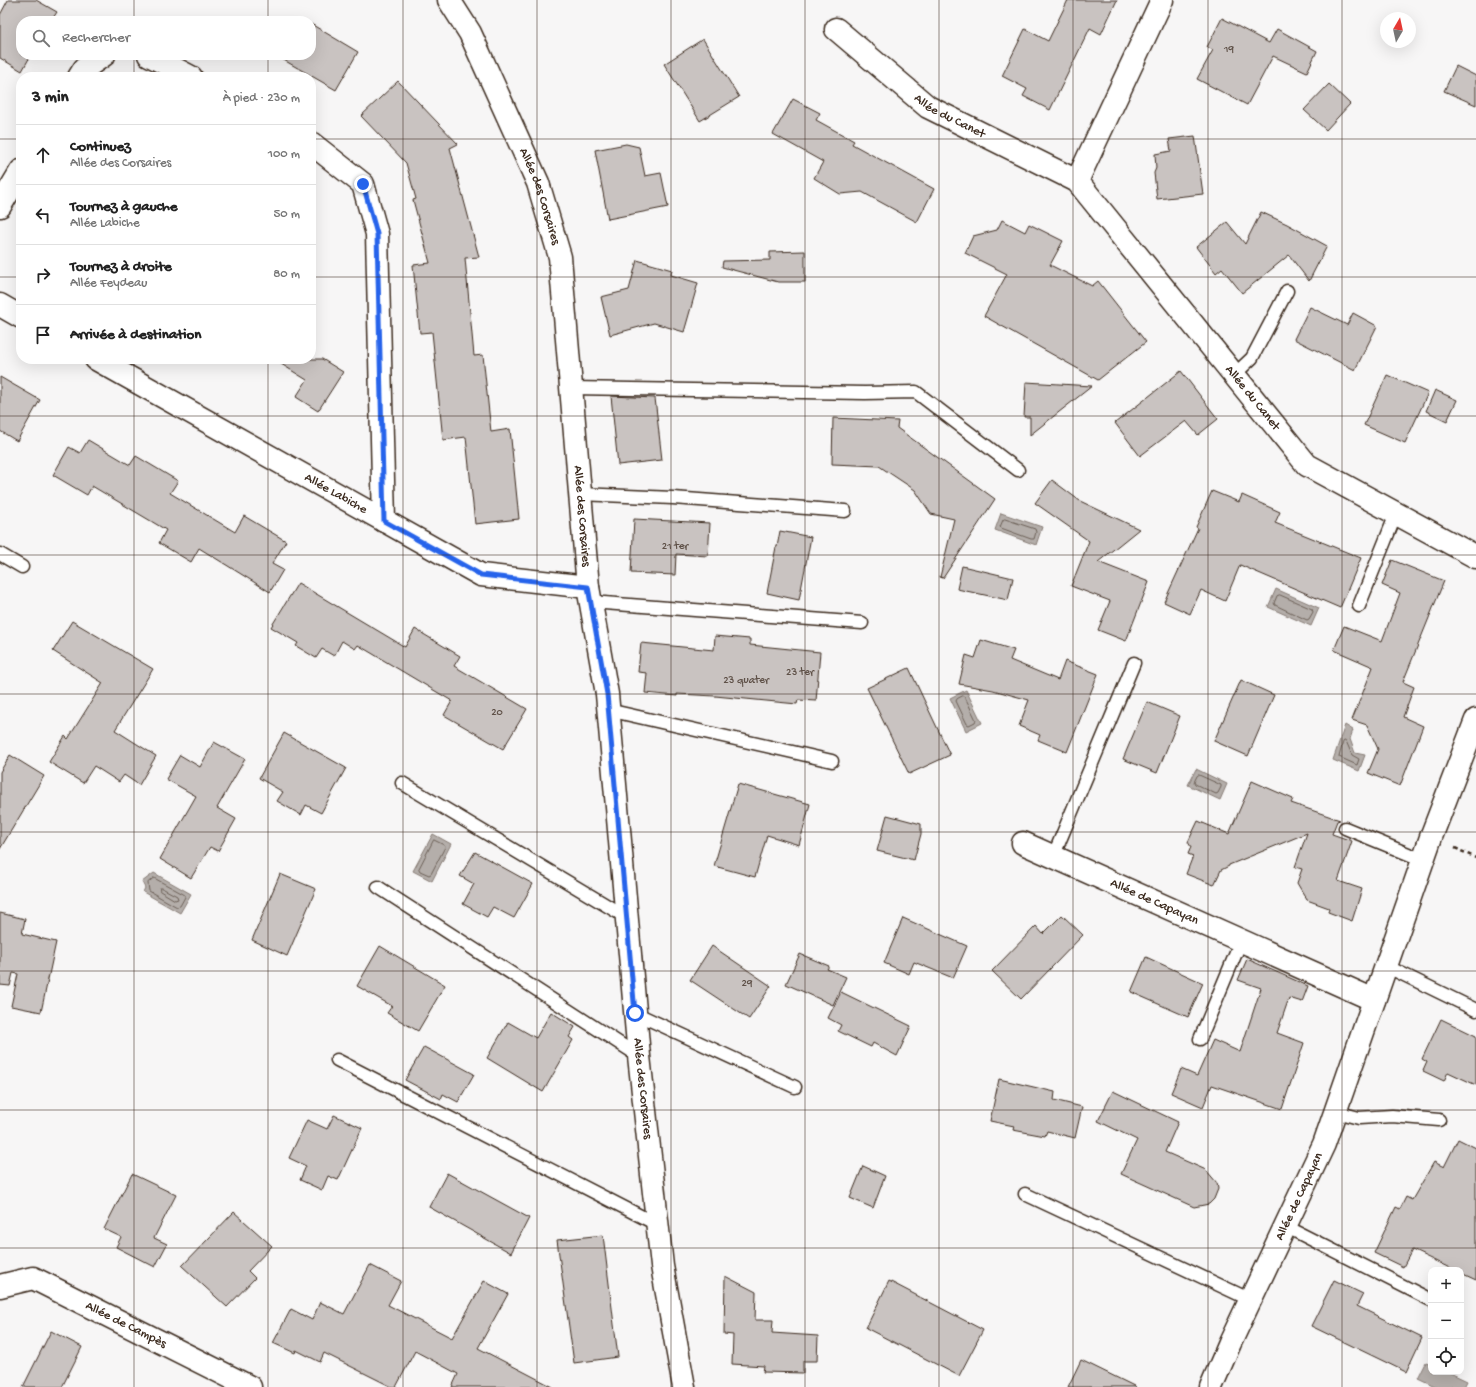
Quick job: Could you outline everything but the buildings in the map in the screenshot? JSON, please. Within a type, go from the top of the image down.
[{"type":"street","name":"Allée des Corsaires","points":[[449,0],[470,33],[538,183],[560,257],[589,594],[607,694],[639,1056],[662,1266],[684,1387]]},
{"type":"street","points":[[1077,181],[1162,0]]},
{"type":"street","name":"Allée du Canet","points":[[836,30],[928,107],[1077,181],[1307,465],[1476,557]]},
{"type":"street","points":[[82,72],[97,60]]},
{"type":"street","points":[[159,60],[181,72]]},
{"type":"street","points":[[316,147],[363,184],[377,234],[384,521]]},
{"type":"street","points":[[0,206],[16,180]]},
{"type":"street","points":[[0,305],[16,314]]},
{"type":"street","name":"Allée Labiche","points":[[105,364],[481,575],[589,594]]},
{"type":"street","name":"Allée de Capayan","points":[[1211,1387],[1250,1300],[1324,1144],[1423,860],[1474,733]]},
{"type":"street","name":"Allée de Capayan","points":[[1023,843],[1374,1000]]},
{"type":"street","name":"Allée de Campès","points":[[0,1286],[33,1278],[250,1387]]},
{"type":"lane","points":[[1234,375],[1252,358],[1287,291]]},
{"type":"lane","points":[[571,388],[865,393],[916,392],[1018,470]]},
{"type":"lane","points":[[580,494],[673,498],[845,511]]},
{"type":"lane","points":[[1359,606],[1396,514]]},
{"type":"lane","points":[[0,554],[22,567]]},
{"type":"lane","points":[[589,594],[862,624]]},
{"type":"lane","points":[[1053,857],[1134,663]]},
{"type":"lane","points":[[608,710],[832,761]]},
{"type":"lane","points":[[402,783],[626,917]]},
{"type":"lane","points":[[1345,828],[1423,860]]},
{"type":"lane","points":[[378,887],[639,1056]]},
{"type":"lane","points":[[1200,1039],[1241,941]]},
{"type":"lane","points":[[1386,966],[1476,1010]]},
{"type":"lane","points":[[635,1013],[795,1087]]},
{"type":"lane","points":[[336,1060],[658,1225]]},
{"type":"lane","points":[[1336,1112],[1359,1118],[1392,1116],[1439,1120]]},
{"type":"lane","points":[[1025,1194],[1250,1300]]},
{"type":"lane","points":[[1285,1226],[1428,1298]]},
{"type":"water","points":[[1001,513],[1042,527],[1036,545],[995,530]]},
{"type":"water","points":[[1276,589],[1319,608],[1311,626],[1268,607]]},
{"type":"water","points":[[966,690],[982,723],[966,731],[950,698]]},
{"type":"water","points":[[1345,725],[1353,730],[1350,739],[1355,753],[1365,755],[1359,771],[1333,760]]},
{"type":"water","points":[[1196,769],[1227,784],[1220,800],[1188,785]]},
{"type":"water","points":[[433,834],[451,844],[432,881],[413,871]]},
{"type":"water","points":[[154,873],[191,894],[180,913],[143,892],[145,888],[142,882]]},
{"type":"water","points":[[1426,1362],[1428,1363],[1428,1375],[1454,1375],[1467,1381],[1464,1387],[1437,1387],[1418,1378]]},
{"type":"route","points":[[363,184],[377,234],[384,521],[481,575],[588,587],[607,694],[635,1013]]}]
